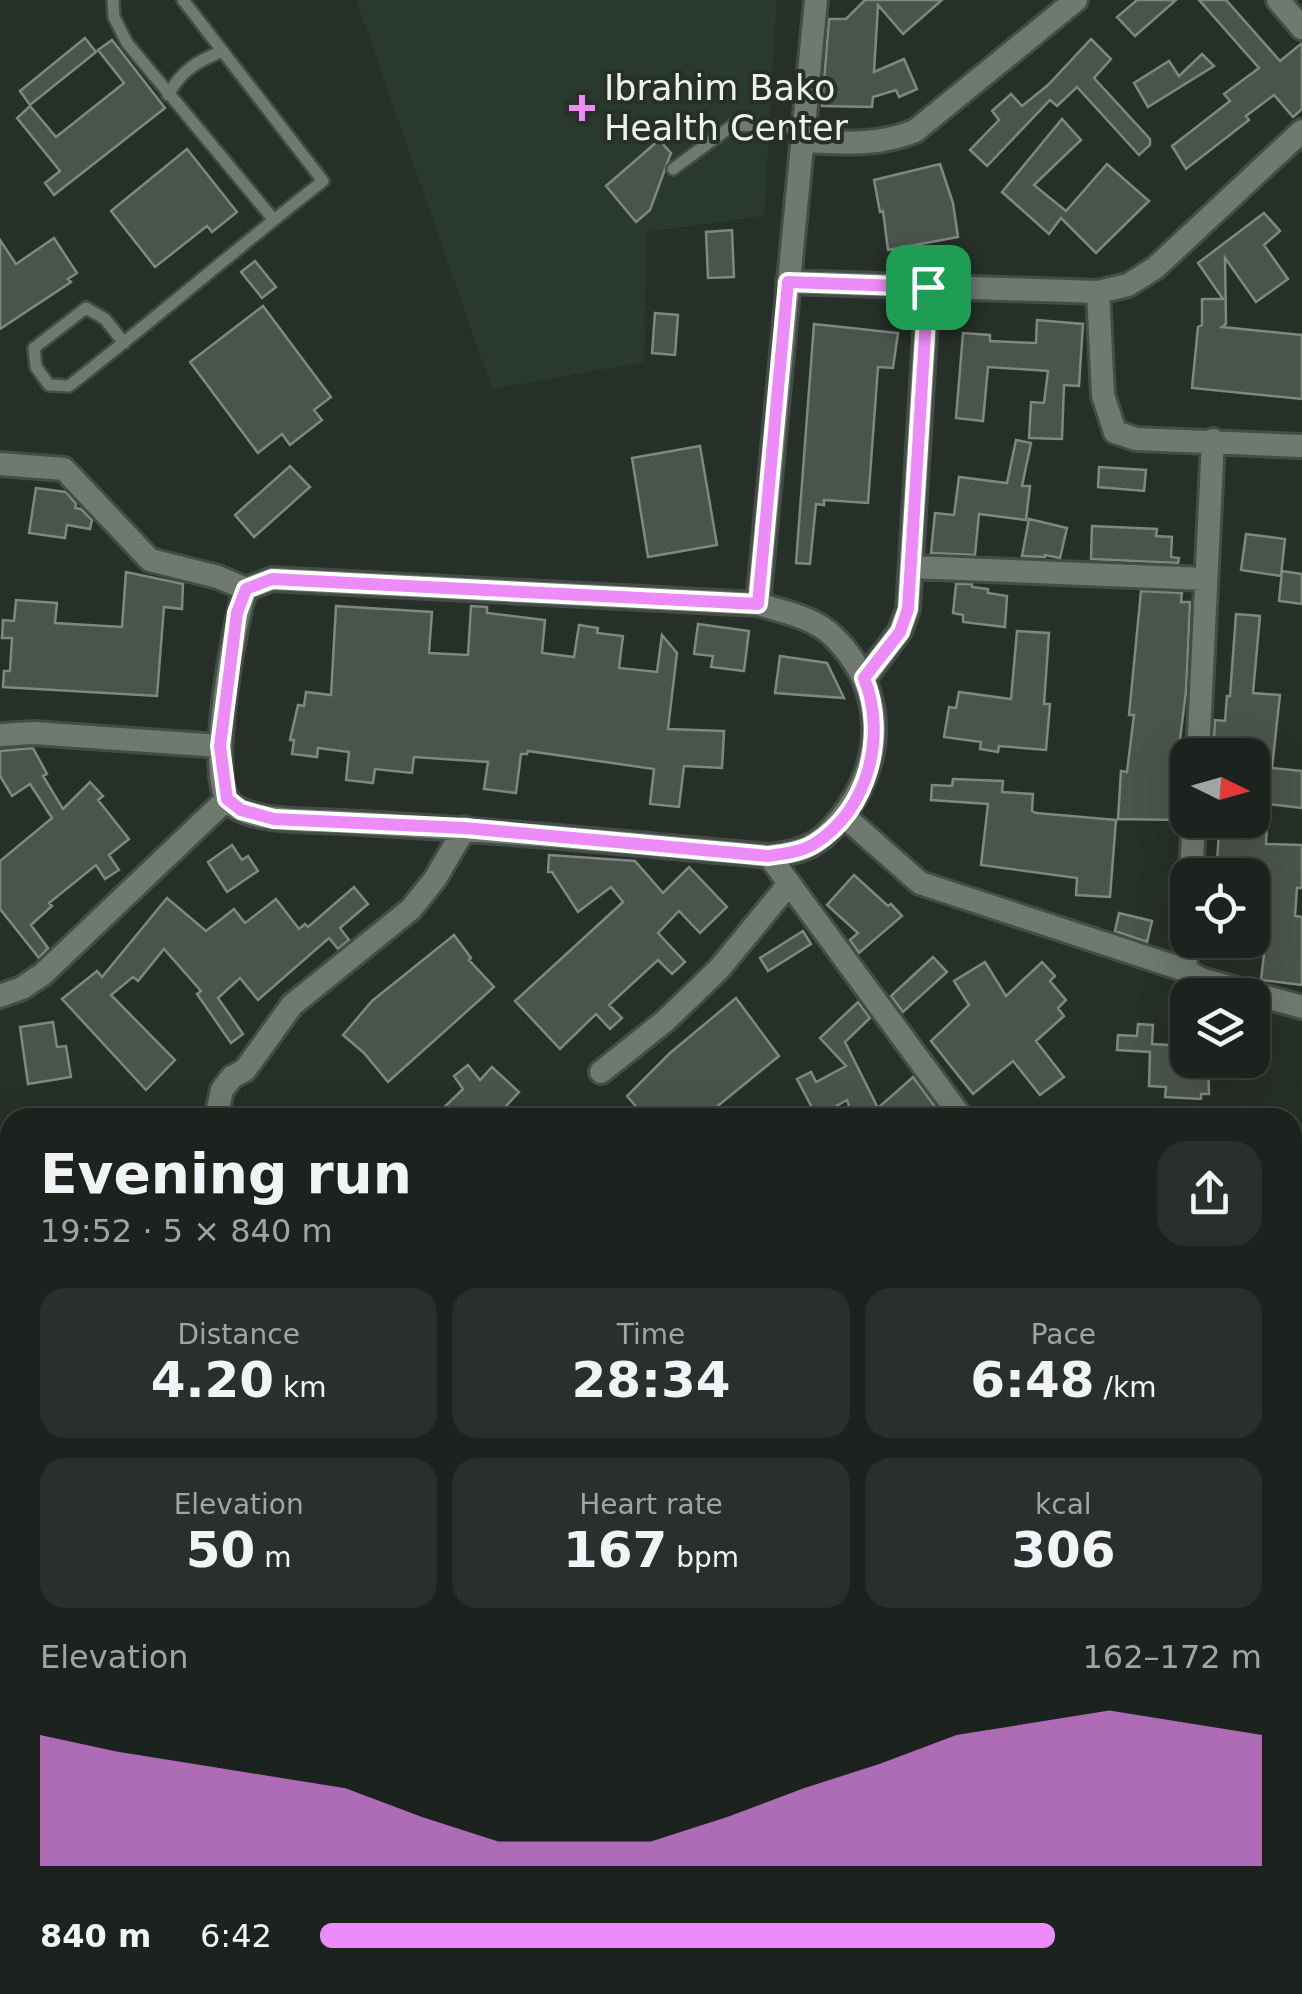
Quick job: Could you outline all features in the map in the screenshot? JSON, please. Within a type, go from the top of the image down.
[{"type":"street","points":[[758,604],[816,0]]},
{"type":"street","points":[[803,134],[860,143],[895,139],[915,130],[1076,0]]},
{"type":"street","points":[[1278,0],[1302,28]]},
{"type":"street","points":[[788,282],[1098,292],[1128,285],[1155,268],[1302,131]]},
{"type":"street","points":[[864,678],[900,632],[908,609],[928,287]]},
{"type":"street","points":[[1098,292],[1103,396],[1115,432],[1136,439],[1302,446]]},
{"type":"street","points":[[1199,738],[1213,440]]},
{"type":"street","points":[[0,464],[64,470],[150,560],[246,589],[272,579],[758,604],[806,618],[833,635],[864,678],[873,700],[875,743],[866,778],[844,816],[814,844],[768,856],[465,828],[274,819],[241,810],[227,799],[220,746],[237,613],[246,589]]},
{"type":"street","points":[[911,567],[1206,579]]},
{"type":"street","points":[[0,735],[34,733],[220,746]]},
{"type":"street","points":[[0,996],[43,974],[227,799]]},
{"type":"street","points":[[844,816],[920,883],[1185,970],[1201,979],[1302,1007]]},
{"type":"street","points":[[218,1108],[222,1090],[232,1077],[245,1070],[292,1005],[410,909],[434,879],[465,828]]},
{"type":"street","points":[[768,856],[955,1108]]},
{"type":"street","points":[[600,1072],[665,1021],[719,969],[790,884]]},
{"type":"street","points":[[1185,970],[1186,958]]},
{"type":"lane","points":[[113,0],[114,16],[127,44],[274,220]]},
{"type":"lane","points":[[124,343],[105,319],[86,308],[34,348],[36,367],[48,385],[69,386],[124,343],[323,181],[183,0]]},
{"type":"lane","points":[[168,95],[188,67],[223,51]]},
{"type":"lane","points":[[673,169],[733,124],[803,134]]},
{"type":"shaded area","name":"Ibrahim Bako Health Center","points":[[356,0],[777,0],[764,216],[647,232],[644,362],[492,389]]},
{"type":"building","points":[[865,0],[942,0],[903,34],[878,5],[874,72],[904,59],[917,89],[899,97],[896,90],[873,97],[872,107],[822,106],[829,19],[846,19]]},
{"type":"building","points":[[1137,0],[1176,0],[1135,36],[1117,17]]},
{"type":"building","points":[[1199,0],[1226,0],[1280,61],[1302,43],[1302,109],[1293,117],[1274,95],[1246,116],[1249,120],[1186,169],[1172,146],[1230,101],[1224,94],[1259,68]]},
{"type":"building","points":[[85,38],[96,52],[30,105],[20,91]]},
{"type":"building","points":[[1091,39],[1111,59],[1094,78],[1150,139],[1150,145],[1139,155],[1077,87],[1057,106],[1050,100],[987,166],[970,150],[999,120],[992,111],[1011,94],[1022,106],[1048,85]]},
{"type":"building","points":[[112,40],[165,108],[54,195],[45,183],[60,171],[17,118],[30,106],[56,137],[124,83],[98,50]]},
{"type":"building","points":[[1202,54],[1214,66],[1148,107],[1134,83],[1169,61],[1179,76]]},
{"type":"building","points":[[1062,119],[1081,140],[1034,185],[1066,211],[1107,164],[1149,201],[1096,253],[1061,218],[1049,234],[1002,192]]},
{"type":"building","points":[[659,140],[671,153],[650,210],[636,222],[606,186]]},
{"type":"building","points":[[187,149],[237,212],[212,232],[207,226],[155,267],[111,211]]},
{"type":"building","points":[[940,164],[953,203],[958,237],[888,250],[874,180]]},
{"type":"building","points":[[1264,213],[1280,231],[1264,245],[1288,279],[1256,302],[1225,258],[1226,324],[1222,327],[1302,335],[1302,399],[1192,388],[1202,299],[1223,299],[1198,263]]},
{"type":"building","points":[[732,230],[734,277],[708,278],[706,232]]},
{"type":"building","points":[[54,238],[77,273],[68,279],[71,282],[0,329],[0,240],[16,264]]},
{"type":"building","points":[[255,261],[276,287],[262,298],[241,272]]},
{"type":"building","points":[[263,306],[331,397],[314,410],[322,420],[290,445],[282,434],[258,453],[190,362]]},
{"type":"building","points":[[655,313],[678,315],[675,355],[652,353]]},
{"type":"building","points":[[1037,320],[1083,324],[1079,386],[1064,385],[1062,439],[1029,438],[1031,402],[1044,403],[1048,371],[988,367],[983,421],[956,418],[963,333],[990,335],[990,341],[1036,343]]},
{"type":"building","points":[[814,324],[898,333],[893,368],[878,367],[868,503],[824,500],[824,505],[816,504],[810,564],[796,563]]},
{"type":"building","points":[[1016,440],[1031,443],[1022,486],[1030,486],[1026,520],[979,514],[975,555],[931,553],[935,513],[954,515],[959,477],[1007,483]]},
{"type":"building","points":[[700,446],[717,545],[648,557],[632,458]]},
{"type":"building","points":[[290,466],[310,487],[254,537],[235,515]]},
{"type":"building","points":[[1099,467],[1146,470],[1144,491],[1098,487]]},
{"type":"building","points":[[36,488],[66,492],[75,508],[92,520],[90,529],[67,525],[65,538],[29,533]]},
{"type":"building","points":[[1029,519],[1067,528],[1060,558],[1022,556]]},
{"type":"building","points":[[1092,526],[1157,529],[1156,536],[1172,537],[1171,557],[1179,558],[1178,563],[1091,559]]},
{"type":"building","points":[[1246,534],[1285,539],[1281,576],[1241,570]]},
{"type":"building","points":[[1282,571],[1302,574],[1302,604],[1279,601]]},
{"type":"building","points":[[126,572],[183,584],[182,609],[164,607],[157,696],[3,687],[4,671],[10,671],[12,638],[2,638],[3,620],[14,621],[16,600],[57,603],[55,623],[122,627]]},
{"type":"building","points":[[956,584],[972,584],[988,589],[988,593],[1007,596],[1005,627],[963,622],[963,615],[953,613]]},
{"type":"building","points":[[1141,591],[1182,593],[1181,602],[1190,602],[1186,692],[1180,738],[1170,738],[1170,820],[1118,819],[1121,771],[1127,772],[1134,715],[1129,715]]},
{"type":"building","points":[[336,606],[432,612],[429,653],[468,655],[471,606],[487,607],[487,613],[545,620],[542,653],[574,657],[579,625],[598,628],[597,633],[623,636],[619,668],[657,672],[662,635],[677,653],[668,729],[724,731],[722,768],[684,766],[679,807],[650,804],[654,769],[528,751],[521,754],[516,793],[484,789],[488,762],[414,757],[412,773],[375,769],[373,783],[346,780],[349,752],[318,748],[317,757],[292,754],[294,740],[290,740],[298,705],[304,706],[306,692],[331,695]]},
{"type":"building","points":[[1236,614],[1260,616],[1253,693],[1280,695],[1272,768],[1302,771],[1302,808],[1270,804],[1270,738],[1214,738],[1215,720],[1225,721]]},
{"type":"building","points":[[698,624],[749,631],[744,671],[711,667],[713,656],[694,654]]},
{"type":"building","points":[[1017,631],[1049,633],[1044,704],[1050,704],[1046,750],[999,746],[998,752],[980,749],[981,742],[944,737],[949,707],[956,708],[959,692],[1011,699]]},
{"type":"building","points":[[780,656],[827,663],[844,698],[775,693]]},
{"type":"building","points":[[33,748],[47,774],[43,776],[63,809],[90,782],[103,796],[98,800],[129,839],[109,855],[119,870],[105,879],[96,865],[49,903],[52,906],[31,925],[48,948],[39,958],[0,909],[0,861],[52,818],[30,784],[12,796],[0,776],[0,751]]},
{"type":"building","points":[[953,779],[1003,781],[1002,792],[1033,794],[1032,811],[1036,813],[1116,820],[1110,897],[1076,895],[1077,878],[981,865],[988,804],[931,800],[932,785],[952,786]]},
{"type":"building","points":[[1219,838],[1266,838],[1266,844],[1302,845],[1302,888],[1297,888],[1295,916],[1302,917],[1302,985],[1261,978],[1264,958],[1270,958],[1270,858],[1217,858]]},
{"type":"building","points":[[232,845],[242,860],[248,856],[258,871],[227,892],[208,862]]},
{"type":"building","points":[[549,855],[635,861],[663,893],[689,867],[727,907],[700,933],[679,911],[658,933],[685,962],[672,974],[658,960],[609,1005],[622,1018],[610,1029],[596,1014],[560,1049],[515,1001],[623,902],[611,887],[578,912],[552,872],[548,872]]},
{"type":"building","points":[[854,875],[902,916],[859,953],[850,940],[858,933],[827,905]]},
{"type":"building","points":[[354,887],[368,904],[340,928],[349,940],[338,949],[329,938],[258,1000],[240,978],[218,998],[243,1034],[231,1043],[197,994],[201,991],[164,949],[138,981],[133,977],[111,995],[175,1060],[146,1090],[62,999],[97,971],[102,977],[167,898],[206,931],[234,909],[245,923],[276,899],[299,929],[305,924],[308,927]]},
{"type":"building","points":[[1119,913],[1152,921],[1147,942],[1115,931]]},
{"type":"building","points":[[803,931],[811,944],[768,971],[760,958]]},
{"type":"building","points":[[454,935],[469,960],[494,987],[388,1082],[343,1035],[372,1001]]},
{"type":"building","points":[[933,957],[947,972],[903,1012],[891,996]]},
{"type":"building","points":[[985,962],[1006,996],[1042,962],[1055,976],[1050,981],[1066,1000],[1058,1008],[1064,1016],[1036,1041],[1064,1077],[1040,1095],[1013,1061],[973,1094],[931,1041],[969,1005],[954,981]]},
{"type":"building","points":[[736,998],[779,1056],[715,1108],[637,1108],[627,1096],[670,1053]]},
{"type":"building","points":[[858,1002],[870,1018],[845,1042],[878,1108],[850,1108],[847,1100],[833,1108],[812,1108],[797,1079],[811,1072],[816,1082],[846,1066],[820,1038]]},
{"type":"building","points":[[53,1022],[57,1047],[66,1046],[71,1077],[28,1084],[20,1027]]},
{"type":"building","points":[[1138,1024],[1153,1025],[1152,1044],[1170,1045],[1170,1078],[1209,1078],[1209,1094],[1201,1094],[1201,1099],[1165,1097],[1166,1087],[1149,1086],[1150,1052],[1117,1050],[1118,1035],[1137,1036]]},
{"type":"building","points":[[468,1065],[480,1080],[492,1067],[519,1092],[504,1108],[443,1108],[463,1089],[454,1076]]},
{"type":"building","points":[[913,1077],[936,1108],[878,1108]]},
{"type":"place","name":"Ibrahim Bako Health Center","points":[[582,108]]},
{"type":"route","points":[[788,282],[928,287],[908,609],[900,632],[864,678],[873,700],[875,743],[866,778],[844,816],[814,844],[768,856],[465,828],[274,819],[241,810],[227,799],[220,746],[237,613],[246,589],[272,579],[758,604],[788,282]]}]
